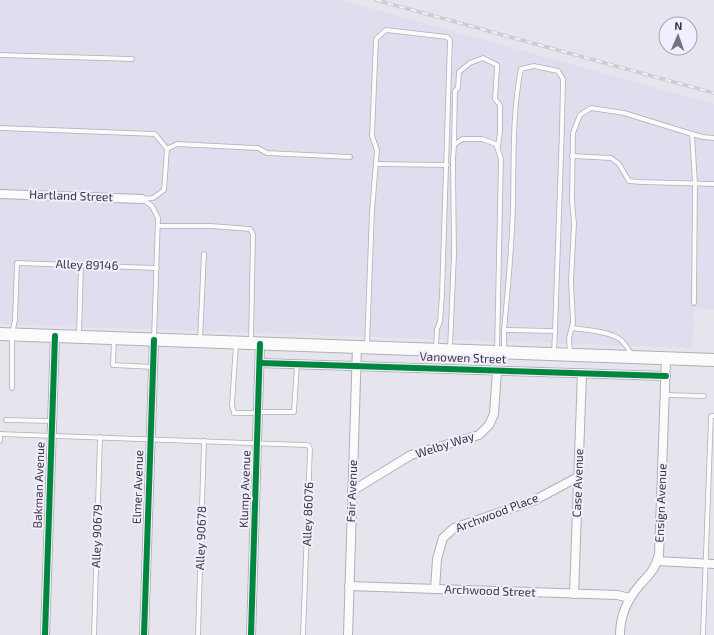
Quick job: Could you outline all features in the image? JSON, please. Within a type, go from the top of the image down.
[{"type":"main road","name":"Vanowen Street","points":[[0,334],[714,360]]},
{"type":"street","name":"Hartland Street","points":[[0,194],[142,199]]},
{"type":"street","name":"Bakman Avenue","points":[[45,635],[55,336]]},
{"type":"street","name":"Elmer Avenue","points":[[144,635],[154,340]]},
{"type":"street","name":"Klump Avenue","points":[[251,635],[260,363],[256,344]]},
{"type":"street","name":"Fair Avenue","points":[[348,635],[356,366],[362,347]]},
{"type":"street","name":"Ensign Avenue","points":[[620,635],[620,627],[624,610],[630,598],[652,572],[657,561],[660,543],[666,359]]},
{"type":"street","name":"Vanowen Street","points":[[260,363],[666,376]]},
{"type":"street","name":"Welby Way","points":[[352,491],[411,455],[479,435],[489,425],[494,414],[497,371]]},
{"type":"street","name":"Case Avenue","points":[[574,594],[582,373]]},
{"type":"street","name":"Archwood Place","points":[[435,589],[437,559],[442,538],[454,528],[533,501],[578,476]]},
{"type":"street","points":[[657,561],[710,563]]},
{"type":"street","name":"Archwood Street","points":[[349,586],[617,595],[630,598]]},
{"type":"lane","points":[[362,347],[377,150],[372,136],[376,39],[386,30],[447,36],[450,40],[442,295],[440,322],[437,329],[436,350]]},
{"type":"lane","points":[[0,55],[132,59]]},
{"type":"lane","points":[[450,351],[454,255],[453,160],[455,91],[458,88],[459,72],[470,63],[483,58],[497,65],[495,99],[500,105],[500,132],[498,147],[501,159],[500,352]]},
{"type":"lane","points":[[500,352],[504,330],[513,206],[518,83],[521,69],[534,66],[558,71],[562,79],[562,129],[554,354]]},
{"type":"lane","points":[[570,355],[569,338],[572,328],[573,297],[571,281],[574,224],[572,201],[572,156],[573,133],[580,115],[591,108],[624,113],[692,134],[714,138]]},
{"type":"lane","points":[[0,128],[155,134],[167,149],[164,190],[153,198],[142,199]]},
{"type":"lane","points":[[692,134],[695,184],[694,303]]},
{"type":"lane","points":[[454,145],[462,139],[482,139],[496,144],[498,147]]},
{"type":"lane","points":[[167,149],[176,144],[184,144],[258,148],[267,153],[350,157]]},
{"type":"lane","points":[[572,156],[611,158],[619,164],[629,181],[714,184]]},
{"type":"lane","points":[[376,164],[447,165]]},
{"type":"lane","points":[[142,199],[152,206],[158,218],[154,340]]},
{"type":"lane","points":[[158,226],[211,226],[250,229],[253,234],[256,344]]},
{"type":"lane","points":[[200,342],[204,254]]},
{"type":"lane","name":"Alley 89146","points":[[12,334],[15,320],[17,263],[157,268]]},
{"type":"lane","points":[[78,337],[81,265]]},
{"type":"lane","points":[[572,328],[619,338],[627,346],[633,357]]},
{"type":"lane","points":[[504,330],[555,331]]},
{"type":"lane","points":[[12,334],[12,388]]},
{"type":"lane","points":[[114,338],[113,365],[153,367]]},
{"type":"lane","points":[[236,343],[232,405],[234,413],[294,412],[297,364]]},
{"type":"lane","points":[[665,395],[704,396]]},
{"type":"lane","points":[[703,635],[710,563],[711,416],[714,416]]},
{"type":"lane","points":[[6,420],[52,421]]},
{"type":"lane","points":[[0,434],[0,441]]},
{"type":"lane","name":"Alley 86076","points":[[0,434],[309,446],[303,635]]},
{"type":"lane","name":"Alley 90679","points":[[94,635],[100,437]]},
{"type":"lane","name":"Alley 90678","points":[[198,635],[204,441]]},
{"type":"shaded area","points":[[0,0],[340,0],[714,104],[714,309],[694,308],[692,348],[0,324]]},
{"type":"railway","points":[[376,0],[714,93]]},
{"type":"cycle path","points":[[45,635],[55,336]]},
{"type":"cycle path","points":[[144,635],[154,340]]},
{"type":"cycle path","points":[[251,635],[260,344]]},
{"type":"cycle path","points":[[260,363],[666,376]]}]
